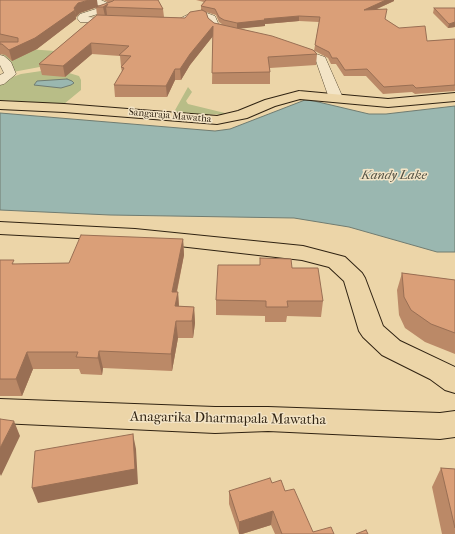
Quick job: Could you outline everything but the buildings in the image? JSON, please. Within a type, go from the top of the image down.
[{"type":"main road","name":"Sangaraja Mawatha","points":[[0,105],[64,108],[217,120],[242,115],[299,95],[388,103],[455,97]]},
{"type":"main road","points":[[0,228],[135,235],[303,253],[337,262],[354,278],[372,331],[391,348],[440,371],[455,382]]},
{"type":"main road","name":"Anagarika Dharmapala Mawatha","points":[[0,412],[215,420],[268,419],[440,426],[455,424]]},
{"type":"street","points":[[95,1],[111,7],[83,16],[83,20],[132,23]]},
{"type":"street","points":[[172,23],[192,16],[204,15],[212,18],[213,24],[219,29],[248,36]]},
{"type":"street","points":[[282,45],[321,59],[336,98]]},
{"type":"street","points":[[0,58],[7,65],[10,74],[0,81]]},
{"type":"green space","points":[[28,49],[68,52],[45,66],[13,72],[5,58],[0,55]]},
{"type":"green space","points":[[48,70],[65,77],[69,73],[79,76],[81,80],[81,90],[64,104],[0,100],[0,83],[4,80],[21,74]]},
{"type":"green space","points":[[188,87],[192,92],[186,101],[188,104],[229,114],[199,115],[174,112]]},
{"type":"water","points":[[67,79],[74,83],[61,88],[34,85],[37,81]]},
{"type":"water","name":"Kandy Lake","points":[[305,100],[369,114],[386,114],[455,106],[455,252],[437,252],[349,227],[294,218],[110,215],[0,210],[0,113],[215,131],[230,129]]}]
